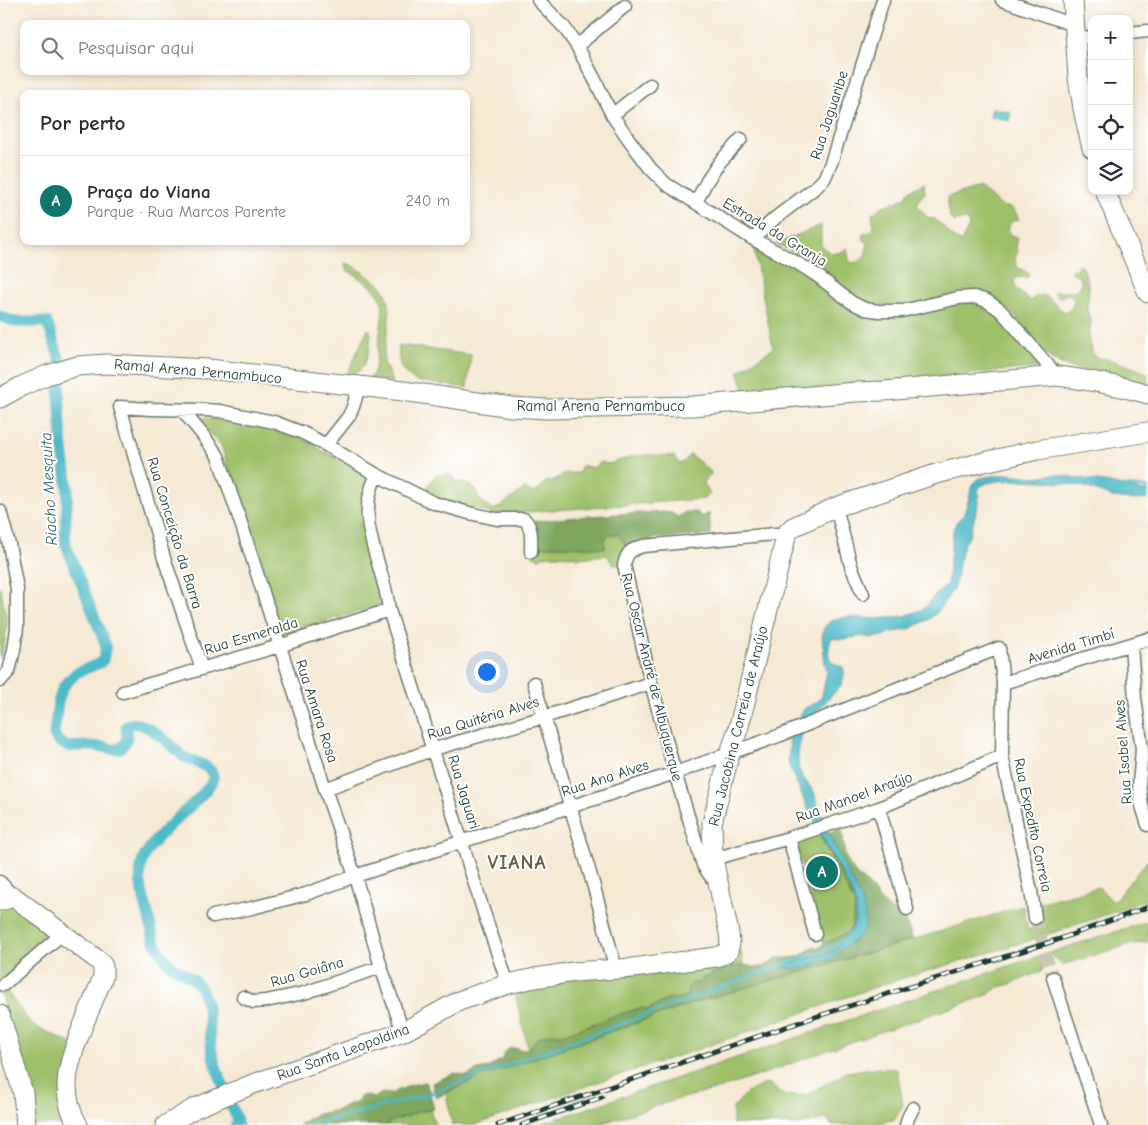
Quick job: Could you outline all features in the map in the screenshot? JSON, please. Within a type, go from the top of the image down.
[{"type":"street","name":"Estrada da Granja","points":[[538,0],[564,27],[598,84],[612,115],[650,168],[666,184],[753,239],[800,264],[851,302],[865,309],[902,312],[958,298],[974,297],[987,301],[1000,310],[1057,376]]},
{"type":"street","name":"Rua Jaguaribe","points":[[753,239],[774,219],[809,193],[824,179],[834,155],[883,0]]},
{"type":"street","points":[[1002,0],[1081,33]]},
{"type":"street","points":[[1073,0],[1081,33],[1078,78],[1088,131]]},
{"type":"street","points":[[577,46],[625,6]]},
{"type":"street","points":[[1133,33],[1148,31]]},
{"type":"street","points":[[612,115],[650,85]]},
{"type":"street","points":[[696,202],[719,163],[741,139]]},
{"type":"street","points":[[1107,195],[1148,293]]},
{"type":"street","name":"Ramal Arena Pernambuco","points":[[0,398],[47,375],[77,366],[106,364],[209,369],[412,392],[511,406],[558,408],[693,406],[1057,376],[1084,379],[1148,394]]},
{"type":"street","points":[[326,445],[350,416],[359,387]]},
{"type":"street","name":"Rua Conceição da Barra","points":[[182,410],[120,407],[164,558],[202,669]]},
{"type":"street","points":[[182,410],[220,412],[274,422],[326,445],[377,475],[434,503],[497,519],[527,520],[531,533],[531,552]]},
{"type":"street","name":"Rua Amara Rosa","points":[[182,410],[218,456],[403,1032]]},
{"type":"street","name":"Rua Oscar André de Albuquerque","points":[[717,880],[706,872],[703,865],[675,773],[651,682],[624,565],[626,556],[632,550],[643,546],[787,532],[793,527],[836,507],[936,474],[1037,450],[1148,432]]},
{"type":"street","name":"Rua Jaguari","points":[[377,475],[371,486],[368,507],[369,530],[374,553],[388,600],[389,610],[508,984]]},
{"type":"street","points":[[836,507],[851,566],[863,594]]},
{"type":"street","points":[[0,512],[9,544],[17,589],[14,650],[9,671],[0,681]]},
{"type":"street","name":"Rua Jacobina Correia de Araújo","points":[[728,951],[730,943],[729,933],[713,859],[712,823],[741,717],[787,532]]},
{"type":"street","name":"Rua Esmeralda","points":[[123,692],[279,646],[389,610]]},
{"type":"street","name":"Avenida Timbí","points":[[1004,684],[1148,639]]},
{"type":"street","name":"Rua Isabel Alves","points":[[1131,645],[1135,698],[1145,747],[1139,786],[1142,806],[1148,825]]},
{"type":"street","name":"Rua Ana Alves","points":[[213,916],[306,894],[354,876],[675,773],[781,735],[999,648]]},
{"type":"street","name":"Rua Expedito Correia","points":[[999,648],[1004,684],[1002,756],[1035,918]]},
{"type":"street","name":"Rua Quitéria Alves","points":[[325,789],[434,749],[544,717],[651,682]]},
{"type":"street","points":[[534,683],[594,887],[616,970]]},
{"type":"street","name":"Rua Manoel Araújo","points":[[713,859],[789,838],[879,808],[1002,756]]},
{"type":"street","points":[[879,808],[907,909]]},
{"type":"street","points":[[789,838],[816,934]]},
{"type":"street","points":[[0,882],[7,899],[62,934],[103,966],[103,978],[72,1054],[67,1076],[67,1097],[78,1125]]},
{"type":"street","points":[[3,985],[62,934]]},
{"type":"street","name":"Rua Santa Leopoldina","points":[[166,1125],[195,1108],[254,1084],[403,1032],[459,1001],[508,984],[574,972],[616,970],[716,957],[728,951]]},
{"type":"street","name":"Rua Goiâna","points":[[243,997],[253,1002],[304,993],[381,966]]},
{"type":"street","points":[[1053,978],[1101,1125]]},
{"type":"street","points":[[0,1017],[24,1093],[26,1125]]},
{"type":"street","points":[[906,1125],[913,1108]]},
{"type":"green space","points":[[924,183],[925,193],[917,205],[927,217],[936,220],[958,240],[962,241],[969,226],[967,220],[955,222],[950,218],[947,197],[979,187],[1001,206],[1014,210],[1019,220],[1012,221],[1009,229],[1010,235],[1018,237],[1016,247],[1018,251],[1015,261],[1020,269],[1027,272],[1029,276],[1027,278],[1017,277],[1014,281],[1016,289],[1029,300],[1033,301],[1033,298],[1043,295],[1061,310],[1066,312],[1070,310],[1074,298],[1068,294],[1062,297],[1054,292],[1078,290],[1081,285],[1081,279],[1071,271],[1077,268],[1078,264],[1083,267],[1089,287],[1087,311],[1091,321],[1089,336],[1093,355],[1148,373],[1148,386],[1072,367],[1054,360],[1041,350],[1010,312],[988,296],[980,293],[962,292],[902,308],[863,303],[851,296],[811,261],[776,244],[821,225],[821,246],[831,253],[839,253],[847,248],[849,260],[852,263],[860,261],[865,254],[868,243],[864,240],[863,234],[870,232],[874,228],[872,214],[881,207],[906,197],[909,191]]},
{"type":"green space","points":[[753,245],[787,262],[868,314],[901,317],[943,305],[976,302],[990,309],[1042,367],[746,394],[738,372],[773,348]]},
{"type":"green space","points":[[345,263],[358,268],[377,282],[383,288],[388,298],[389,315],[384,360],[392,382],[370,378],[375,370],[383,311],[380,297],[371,286],[346,269]]},
{"type":"green space","points":[[368,329],[371,334],[366,360],[359,370],[347,374]]},
{"type":"green space","points":[[399,345],[471,355],[467,388],[416,381],[410,378],[399,362]]},
{"type":"green space","points":[[193,417],[254,423],[282,430],[300,437],[369,478],[365,488],[360,518],[382,605],[281,634],[221,445]]},
{"type":"green space","points":[[690,454],[712,473],[703,482],[710,494],[704,499],[497,515],[430,496],[427,492],[428,485],[436,475],[451,475],[456,481],[467,484],[477,490],[478,498],[492,510],[500,507],[524,489],[534,493],[545,482],[555,480],[566,473],[579,473],[582,465],[593,468],[600,462],[609,464],[634,456],[650,455],[674,456],[679,464],[685,461]]},
{"type":"green space","points":[[670,512],[678,517],[685,512],[697,512],[702,517],[709,513],[711,535],[658,538],[626,546],[617,534],[609,534],[604,540],[605,548],[534,546],[532,522],[601,515]]},
{"type":"green space","points":[[609,534],[617,534],[633,544],[619,565],[611,562],[608,555],[578,558],[555,555],[540,558],[533,556],[534,546],[605,548],[604,541]]},
{"type":"green space","points":[[0,586],[7,622],[5,641],[0,658]]},
{"type":"green space","points":[[842,828],[845,855],[850,866],[869,885],[880,900],[890,909],[903,916],[913,940],[700,1001],[479,1077],[436,1098],[432,1083],[455,1073],[467,1076],[478,1070],[488,1068],[502,1059],[505,1052],[510,1048],[522,1050],[532,1046],[535,1040],[544,1035],[565,1034],[617,1015],[642,1008],[648,1010],[670,998],[675,999],[687,996],[688,987],[692,983],[698,983],[713,973],[743,965],[762,967],[776,958],[796,957],[814,946],[819,948],[847,933],[851,927],[855,908],[854,902],[820,835]]},
{"type":"green space","points":[[820,835],[854,902],[854,918],[847,934],[824,944],[796,843]]},
{"type":"green space","points":[[1148,860],[1148,899],[1117,911],[1025,942],[887,983],[475,1125],[452,1125],[446,1093],[479,1077],[700,1001],[1023,906],[1028,930],[1042,925],[1038,903],[1099,887],[1113,902]]},
{"type":"green space","points":[[0,904],[13,904],[40,926],[44,934],[41,945],[0,982]]},
{"type":"green space","points":[[1148,921],[1148,942],[1127,945],[1062,965],[1049,953]]},
{"type":"green space","points":[[741,950],[743,965],[703,978],[698,983],[688,987],[688,996],[675,999],[670,998],[648,1010],[641,1008],[565,1034],[554,1034],[528,1048],[514,989],[547,982],[727,962],[737,956]]},
{"type":"green space","points":[[1044,954],[1042,971],[999,987],[985,996],[722,1088],[672,1101],[596,1125],[538,1125]]},
{"type":"green space","points":[[6,990],[32,1025],[73,1044],[72,1125],[33,1125],[21,1061],[0,994]]},
{"type":"green space","points":[[872,1068],[897,1069],[903,1105],[895,1119],[874,1125],[831,1125],[828,1118],[798,1125],[733,1124],[733,1108],[746,1093],[768,1083],[785,1096],[806,1095],[847,1072]]},
{"type":"green space","points":[[425,1082],[434,1109],[419,1111],[385,1125],[298,1125],[317,1114],[337,1110],[356,1103],[361,1096],[366,1095],[374,1098],[382,1093],[391,1094],[411,1085]]},
{"type":"green space","points":[[430,1110],[436,1125],[385,1125],[419,1111]]},
{"type":"water","points":[[992,108],[1011,112],[1009,121],[990,116]]},
{"type":"water","points":[[1006,474],[1035,477],[1059,475],[1110,483],[1148,491],[1148,499],[1121,499],[1081,486],[1060,483],[1016,480],[991,482],[983,485],[978,491],[979,503],[968,539],[964,544],[953,589],[937,613],[910,629],[883,636],[831,639],[829,657],[837,665],[843,667],[843,679],[838,690],[813,715],[802,723],[798,767],[814,792],[828,832],[862,902],[865,925],[861,934],[830,960],[821,960],[809,966],[794,969],[783,966],[833,952],[850,932],[854,925],[856,913],[856,905],[851,891],[814,822],[788,762],[790,737],[796,720],[805,708],[817,702],[822,696],[827,671],[822,637],[824,628],[829,622],[837,619],[848,617],[876,619],[905,616],[928,605],[932,598],[947,585],[953,531],[956,522],[964,514],[974,482],[980,478]]},
{"type":"waterway","name":"Riacho Mesquita","points":[[0,316],[15,322],[47,322],[60,360],[59,394],[68,489],[66,545],[106,646],[103,660],[100,663],[76,673],[63,687],[58,702],[54,735],[58,741],[68,747],[91,746],[118,749],[126,742],[126,726],[132,723],[140,724],[156,733],[183,756],[201,764],[212,772],[211,784],[204,793],[166,829],[145,854],[141,866],[140,879],[157,947],[171,965],[191,978],[201,989],[208,1013],[213,1056],[237,1120]]},
{"type":"waterway","points":[[1121,486],[1148,488]]},
{"type":"waterway","points":[[310,1125],[426,1095],[832,947],[844,939]]},
{"type":"waterway","name":"Riacho Mesquita","points":[[231,1125],[237,1120],[242,1125]]},
{"type":"tunnel","points":[[1035,918],[1053,978]]},
{"type":"railway","points":[[498,1125],[815,1017],[1057,940],[1148,907]]},
{"type":"railway","points":[[522,1125],[602,1097]]},
{"type":"place","name":"Praça do Viana","points":[[822,872]]},
{"type":"district","name":"VIANA","points":[[517,862]]}]
